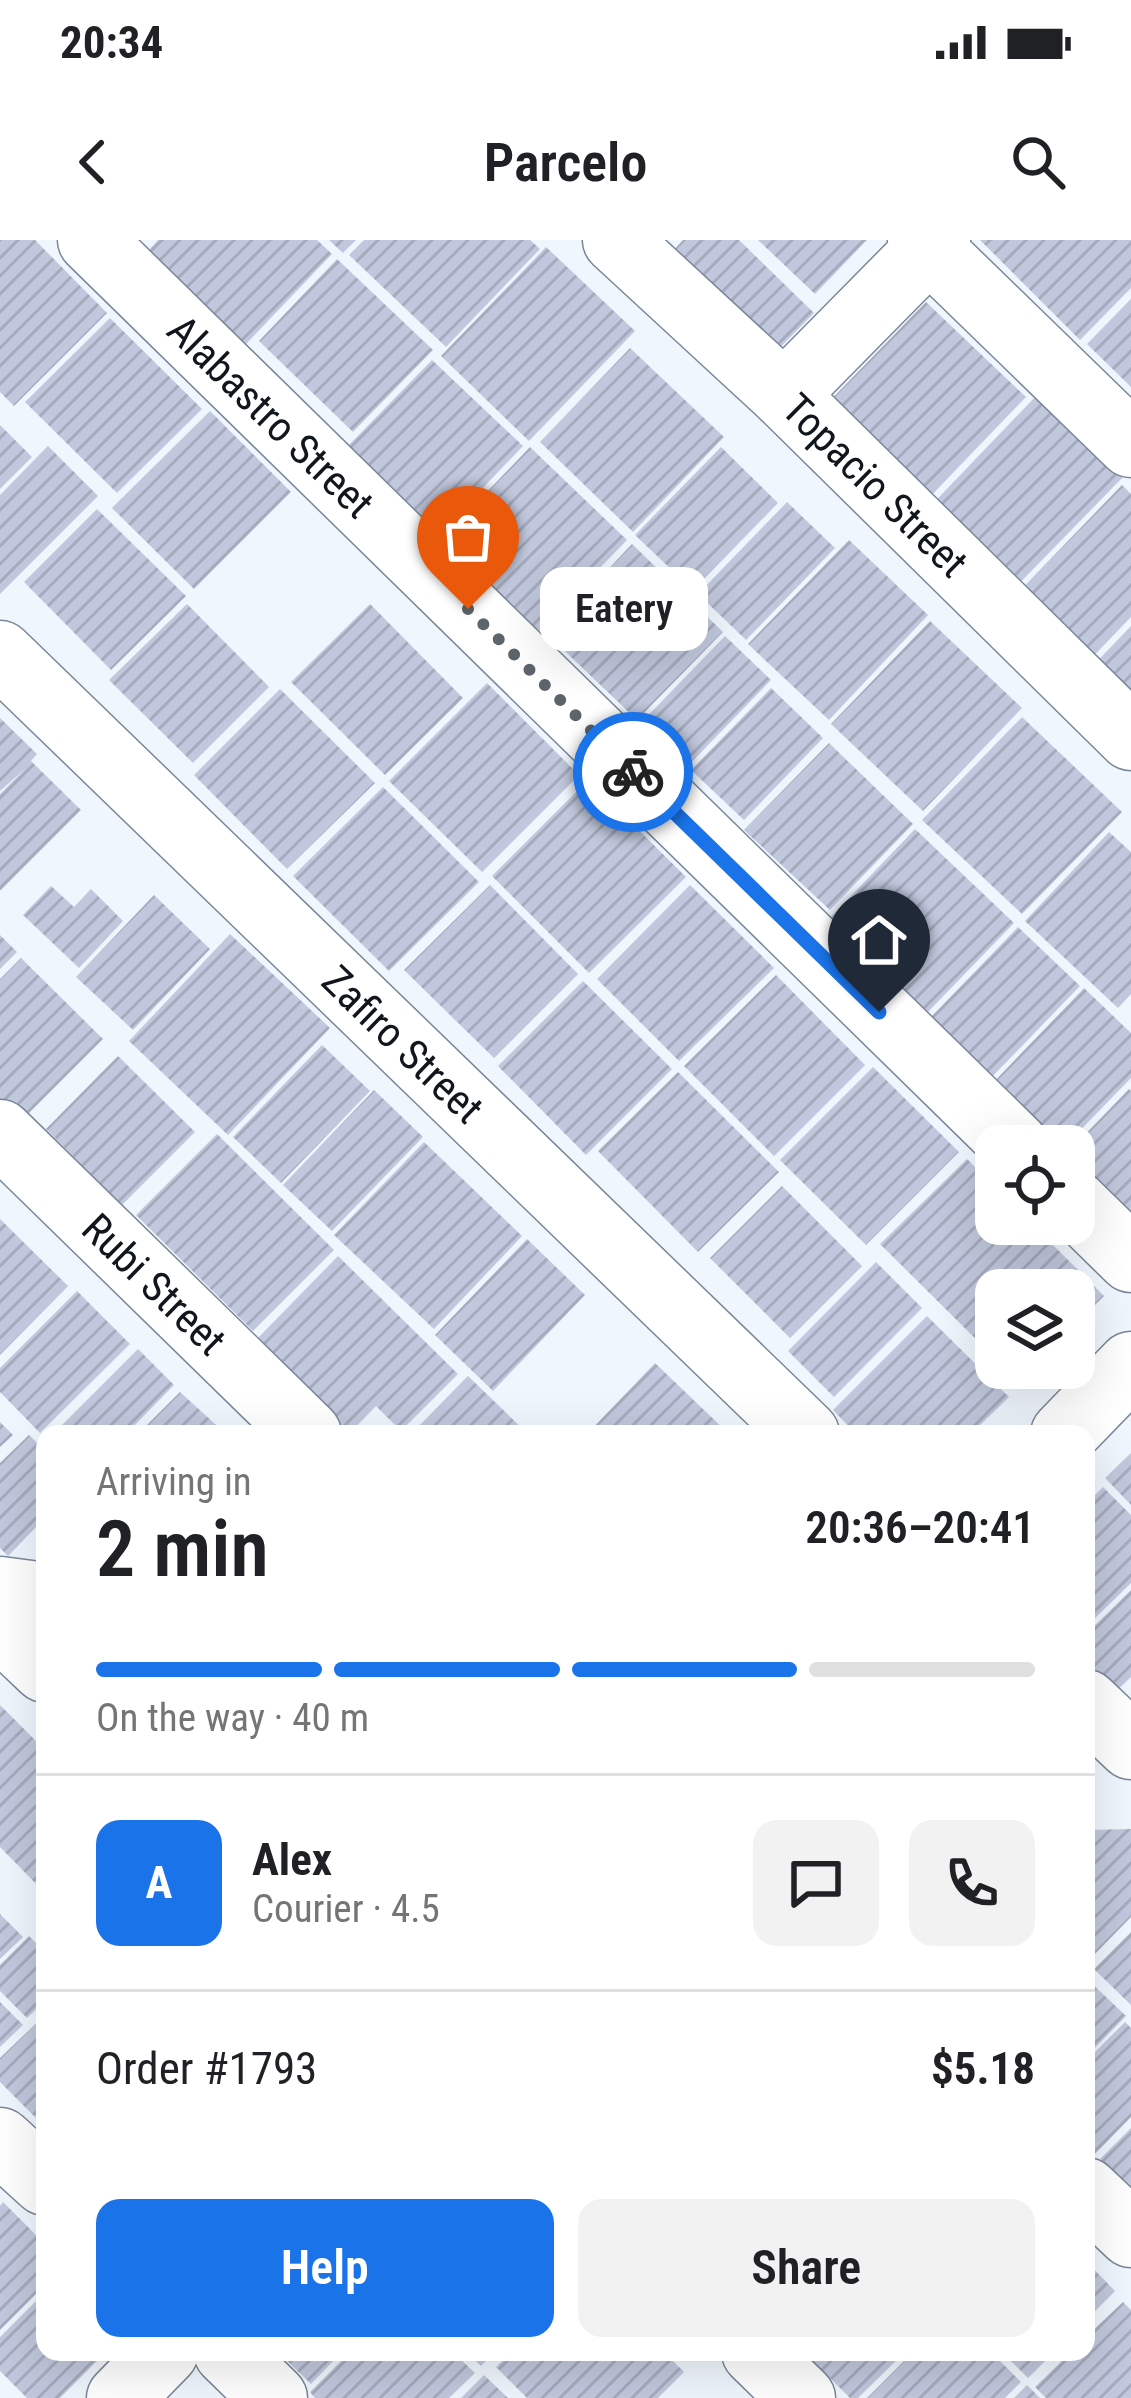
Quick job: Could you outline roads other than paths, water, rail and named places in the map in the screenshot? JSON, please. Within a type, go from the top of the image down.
[{"type":"street","name":"Alabastro Street","points":[[91,240],[995,1125]]},
{"type":"street","name":"Topacio Street","points":[[616,240],[784,395],[1131,737]]},
{"type":"street","points":[[784,395],[929,243],[1131,444]]},
{"type":"street","name":"Zafiro Street","points":[[0,654],[797,1425]]},
{"type":"street","name":"Rubi Street","points":[[0,1133],[299,1425]]},
{"type":"street","points":[[1095,1224],[1131,1259]]},
{"type":"street","points":[[1073,1425],[1131,1365]]},
{"type":"street","points":[[0,1589],[36,1595]]},
{"type":"street","points":[[0,1626],[36,1660]]},
{"type":"street","points":[[1095,1712],[1131,1746]]},
{"type":"street","points":[[0,2140],[36,2174]]},
{"type":"street","points":[[1095,2200],[1131,2234]]},
{"type":"street","points":[[120,2398],[156,2361]]},
{"type":"street","points":[[235,2361],[274,2398]]},
{"type":"street","points":[[764,2361],[802,2398]]},
{"type":"place","name":"Eatery","points":[[468,609]]}]
